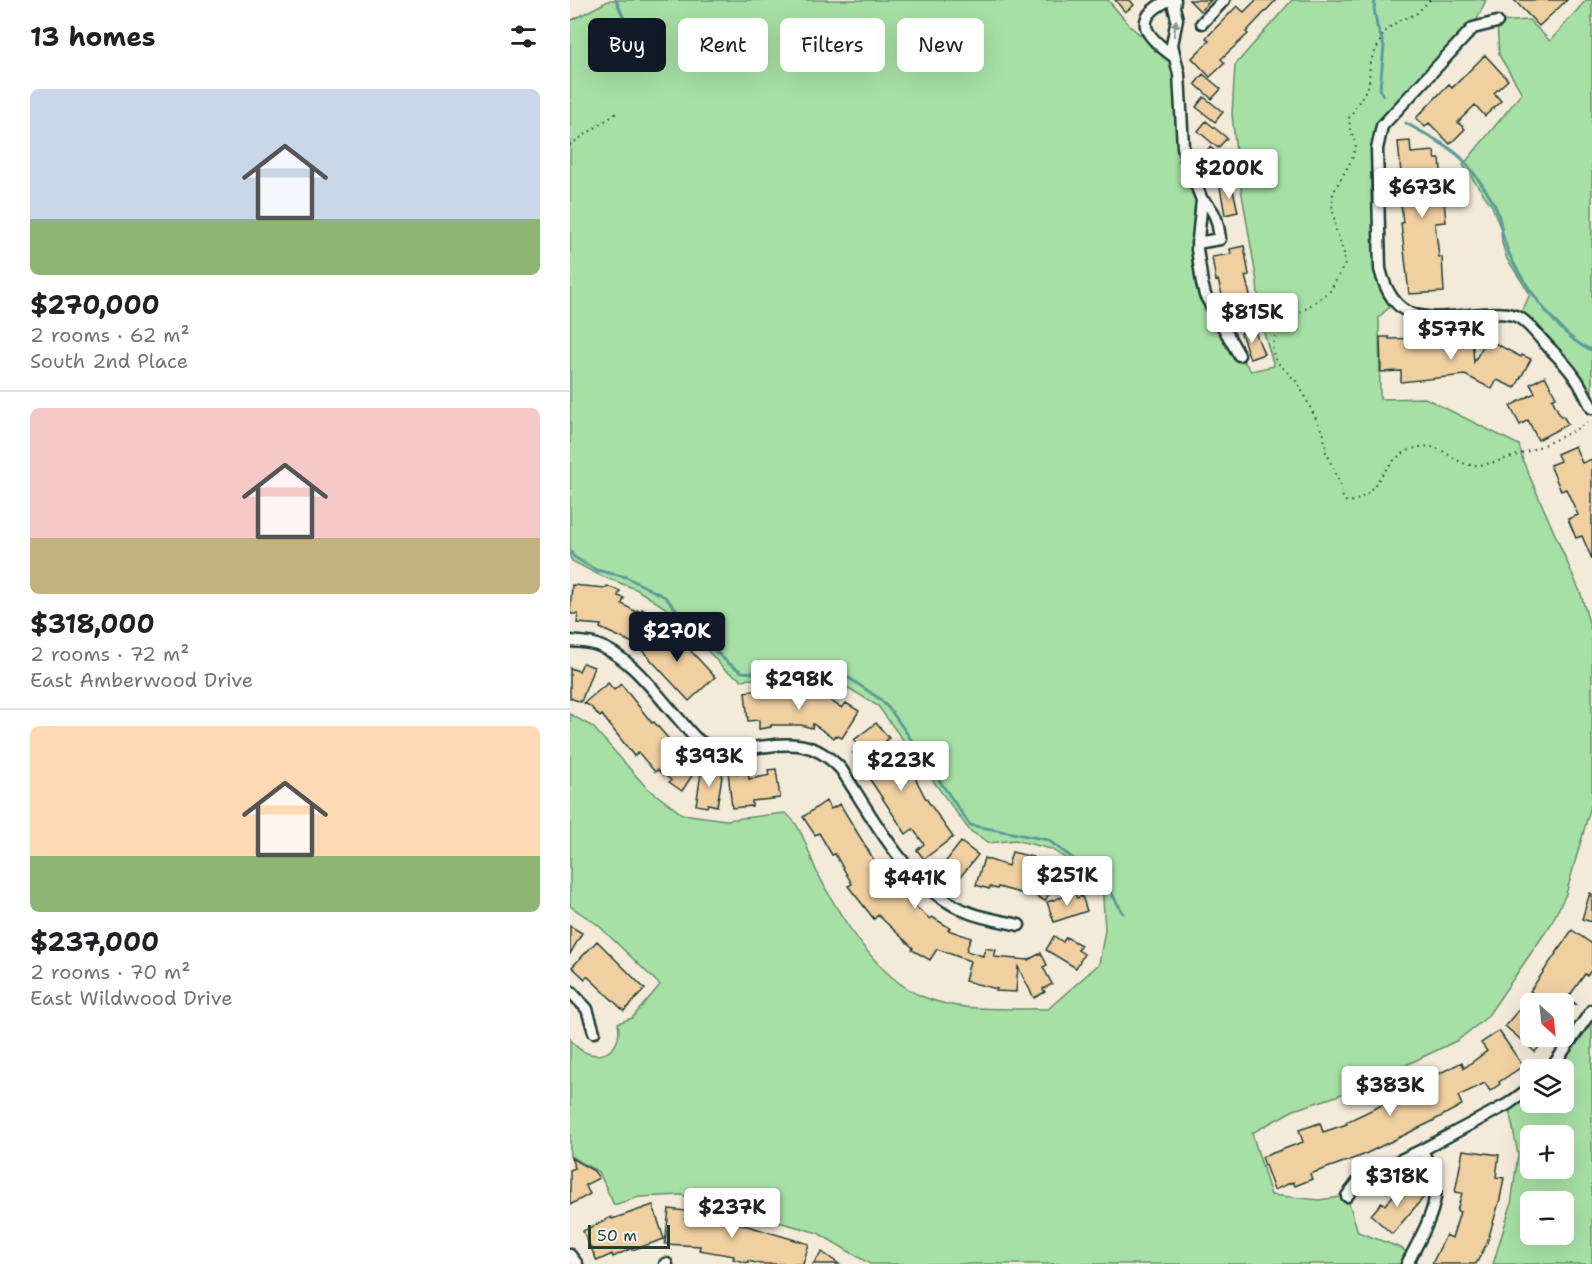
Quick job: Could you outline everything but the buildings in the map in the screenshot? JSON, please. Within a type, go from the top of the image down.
[{"type":"street","points":[[1169,0],[1157,5],[1148,14],[1146,22],[1148,32],[1157,44],[1173,56]]},
{"type":"street","points":[[1175,0],[1177,19],[1172,45],[1173,56],[1179,74],[1183,147],[1202,200],[1197,243],[1204,295],[1239,355]]},
{"type":"street","points":[[1202,23],[1224,0]]},
{"type":"street","points":[[1497,22],[1473,28],[1382,126],[1377,150],[1380,269],[1385,288],[1395,302],[1405,311],[1419,317],[1435,318],[1496,313],[1519,318],[1529,325],[1574,376],[1592,408]]},
{"type":"street","points":[[1197,243],[1220,239],[1217,219],[1210,205],[1202,200]]},
{"type":"street","points":[[570,641],[597,645],[615,655],[641,675],[695,738],[706,746],[734,750],[784,744],[806,746],[830,756],[903,862],[928,889],[971,913],[1019,925]]},
{"type":"street","points":[[570,991],[587,1009],[594,1032]]},
{"type":"street","points":[[1558,1059],[1592,1010]]},
{"type":"street","points":[[1347,1196],[1357,1183],[1369,1175],[1422,1150],[1520,1095]]},
{"type":"street","points":[[1407,1264],[1428,1221],[1435,1200],[1436,1187],[1433,1175],[1422,1150]]},
{"type":"street","points":[[570,1255],[576,1264]]},
{"type":"path","points":[[1430,0],[1416,14],[1391,26],[1384,33],[1370,62],[1369,85],[1349,118],[1356,145],[1352,159],[1333,193],[1332,205],[1336,230],[1346,264],[1330,291],[1280,328],[1274,338],[1272,350],[1276,361],[1298,383],[1324,435],[1326,452],[1341,486],[1343,499],[1347,502],[1358,502],[1368,494],[1379,477],[1406,450],[1424,446],[1444,450],[1460,462],[1472,465],[1525,452],[1583,425],[1592,417]]},
{"type":"path","points":[[570,146],[618,112]]},
{"type":"green space","points":[[610,0],[1108,0],[1131,27],[1167,57],[1179,74],[1183,147],[1202,200],[1202,283],[1239,355],[1251,371],[1274,366],[1260,320],[1257,282],[1238,171],[1232,114],[1235,65],[1292,0],[1486,0],[1473,28],[1382,126],[1380,269],[1395,302],[1379,317],[1380,399],[1425,398],[1519,445],[1523,461],[1581,594],[1592,634],[1592,802],[1566,894],[1551,924],[1487,1017],[1458,1040],[1375,1080],[1337,1096],[1294,1110],[1252,1133],[1271,1195],[1319,1200],[1347,1196],[1358,1232],[1401,1248],[1411,1256],[1407,1264],[870,1264],[818,1233],[682,1195],[639,1197],[614,1205],[599,1172],[570,1156],[570,1039],[586,1053],[595,1055],[611,1050],[619,1035],[618,1023],[632,1018],[660,985],[598,925],[570,906],[570,714],[593,727],[646,787],[682,814],[726,820],[785,813],[801,832],[826,889],[860,943],[889,975],[921,996],[968,1007],[1048,1009],[1099,964],[1105,930],[1102,883],[1051,849],[1015,840],[990,843],[970,831],[878,706],[842,684],[803,674],[742,680],[725,670],[692,633],[664,607],[636,589],[601,576],[572,561],[570,557],[570,21]]},
{"type":"green space","points":[[1586,0],[1592,0],[1592,408],[1574,376],[1519,318],[1530,294],[1507,259],[1501,230],[1492,206],[1463,165],[1522,93],[1499,55],[1497,22],[1529,20],[1550,41]]},
{"type":"green space","points":[[1592,1010],[1592,1264],[1493,1264],[1511,1205],[1518,1154],[1508,1104],[1520,1095],[1520,1113],[1574,1113],[1574,1059],[1557,1059],[1566,1047],[1574,1047],[1574,1035]]},
{"type":"waterway","points":[[616,0],[624,18]]},
{"type":"waterway","points":[[1375,0],[1377,26],[1384,46],[1380,89],[1383,95]]},
{"type":"waterway","points":[[1406,123],[1445,146],[1464,161],[1496,208],[1506,246],[1519,273],[1554,321],[1580,344],[1592,350]]},
{"type":"waterway","points":[[570,551],[574,557],[596,570],[626,577],[665,597],[704,640],[728,663],[742,672],[755,673],[782,669],[821,670],[837,677],[849,678],[880,699],[892,712],[970,825],[1048,840],[1105,882],[1123,913]]}]
